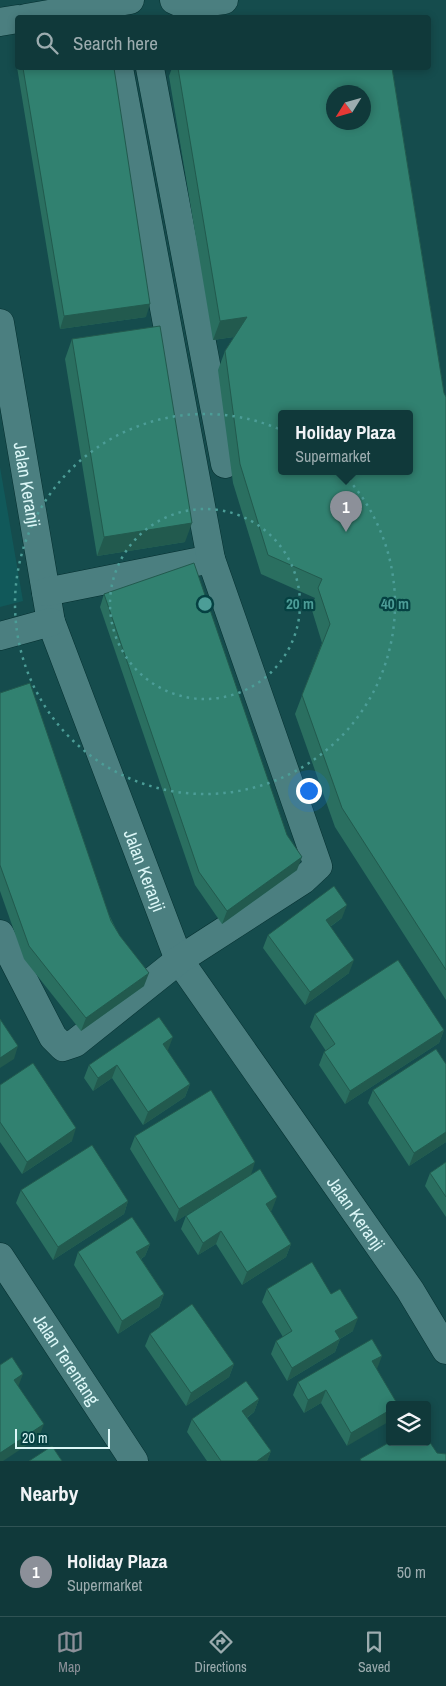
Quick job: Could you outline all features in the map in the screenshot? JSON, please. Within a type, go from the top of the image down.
[{"type":"street","points":[[137,0],[140,15]]},
{"type":"street","points":[[174,0],[185,5],[224,0]]},
{"type":"street","points":[[51,15],[116,7]]},
{"type":"street","points":[[0,22],[15,20]]},
{"type":"street","points":[[0,934],[53,1037],[63,1047],[75,1043],[179,960],[303,880],[318,866],[211,559],[119,70]]},
{"type":"street","points":[[150,70],[225,464]]},
{"type":"street","name":"Jalan Keranji","points":[[0,327],[51,622],[179,960],[410,1290],[446,1350]]},
{"type":"street","points":[[46,592],[211,559]]},
{"type":"street","points":[[0,636],[51,622]]},
{"type":"street","name":"Jalan Terentang","points":[[0,1257],[134,1461]]},
{"type":"shaded area","points":[[0,467],[23,601],[0,607]]},
{"type":"building","points":[[23,70],[114,70],[150,304],[64,316]]},
{"type":"building","points":[[178,70],[392,70],[446,397],[446,970],[342,808],[302,695],[330,624],[318,588],[322,579],[268,555],[240,464],[225,351],[247,317],[220,321]]},
{"type":"building","points":[[160,326],[192,523],[104,537],[72,339]]},
{"type":"building","points":[[194,563],[287,835],[302,857],[227,911],[199,872],[104,594]]},
{"type":"building","points":[[30,683],[111,921],[120,936],[149,973],[86,1018],[29,946],[0,865],[0,693]]},
{"type":"building","points":[[334,886],[347,905],[326,920],[354,960],[310,992],[268,935]]},
{"type":"building","points":[[398,960],[444,1030],[350,1091],[324,1052],[335,1044],[315,1014]]},
{"type":"building","points":[[159,1017],[173,1037],[163,1044],[190,1084],[148,1112],[117,1065],[98,1078],[89,1065]]},
{"type":"building","points":[[0,1019],[18,1046],[0,1058]]},
{"type":"building","points":[[436,1049],[446,1064],[446,1132],[414,1153],[373,1090]]},
{"type":"building","points":[[33,1063],[76,1128],[27,1162],[0,1122],[0,1085]]},
{"type":"building","points":[[211,1090],[255,1162],[179,1209],[135,1136]]},
{"type":"building","points":[[92,1145],[128,1201],[58,1247],[21,1190]]},
{"type":"building","points":[[446,1162],[446,1197],[430,1173]]},
{"type":"building","points":[[260,1169],[277,1197],[266,1204],[291,1244],[247,1272],[221,1231],[203,1243],[186,1216]]},
{"type":"building","points":[[132,1217],[150,1244],[136,1252],[164,1294],[122,1321],[78,1252]]},
{"type":"building","points":[[312,1262],[331,1294],[340,1289],[358,1318],[335,1331],[340,1339],[292,1368],[276,1341],[292,1331],[267,1289]]},
{"type":"building","points":[[192,1304],[234,1364],[191,1393],[150,1334]]},
{"type":"building","points":[[372,1339],[382,1356],[372,1361],[396,1401],[386,1401],[386,1412],[351,1433],[326,1390],[308,1400],[298,1382]]},
{"type":"building","points":[[12,1357],[23,1374],[14,1380],[44,1424],[0,1453],[0,1365]]},
{"type":"building","points":[[246,1381],[259,1399],[242,1411],[271,1451],[257,1461],[221,1461],[192,1419]]},
{"type":"building","points":[[386,1444],[386,1446],[431,1446],[431,1444],[437,1453],[446,1454],[446,1461],[361,1461],[360,1459]]},
{"type":"building","points":[[52,1446],[62,1461],[29,1461]]},
{"type":"place","name":"Holiday Plaza","points":[[346,532]]}]
